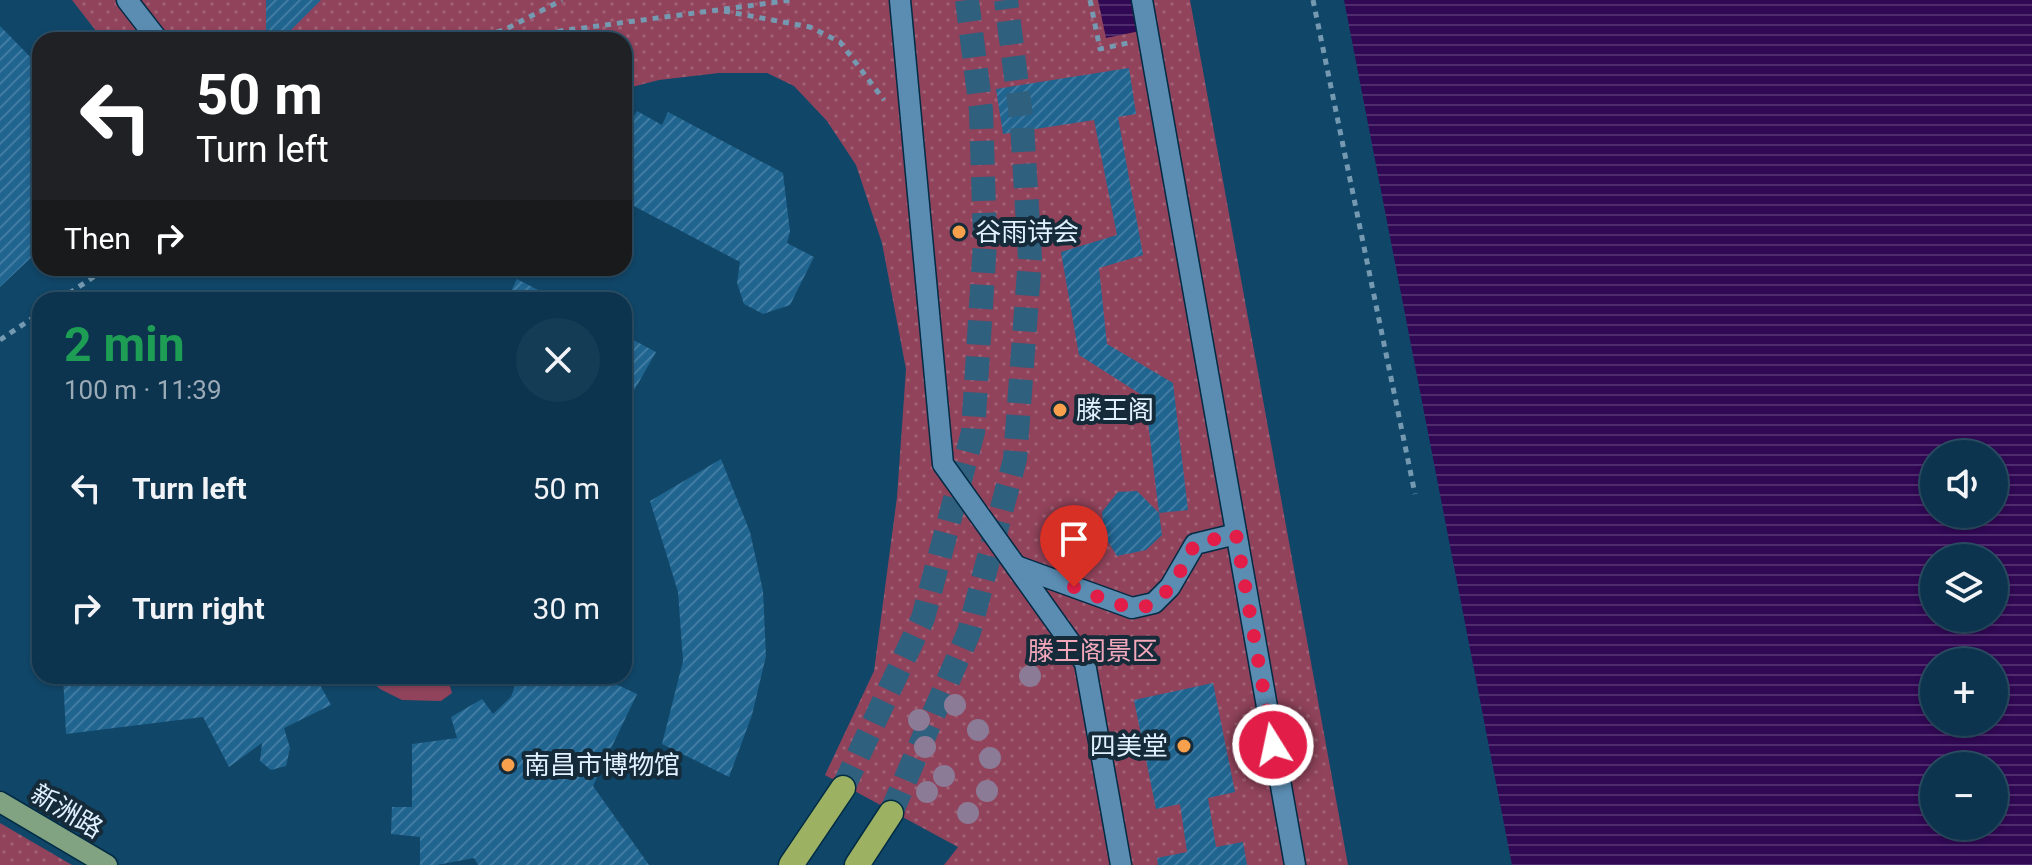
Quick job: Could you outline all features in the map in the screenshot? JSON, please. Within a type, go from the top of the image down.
[{"type":"highway","points":[[791,865],[843,788]]},
{"type":"highway","points":[[857,865],[891,813]]},
{"type":"main road","name":"新洲路","points":[[0,802],[107,865]]},
{"type":"street","points":[[127,0],[152,32]]},
{"type":"street","points":[[900,0],[943,464],[1085,663],[1121,865]]},
{"type":"street","points":[[1142,0],[1295,865]]},
{"type":"street","points":[[1016,566],[1132,608],[1154,603],[1170,587],[1195,544],[1236,534]]},
{"type":"path","points":[[497,32],[562,0]]},
{"type":"path","points":[[557,32],[792,0]]},
{"type":"path","points":[[1090,0],[1100,49]]},
{"type":"path","points":[[1313,0],[1415,494]]},
{"type":"path","points":[[717,10],[810,27],[840,42],[886,103]]},
{"type":"path","points":[[71,292],[95,276]]},
{"type":"path","points":[[0,340],[32,318]]},
{"type":"green space","name":"滕王阁景区","points":[[72,0],[1190,0],[1348,865],[944,865],[958,847],[825,775],[874,671],[897,497],[906,369],[882,243],[856,165],[827,121],[794,86],[767,73],[719,73],[659,80],[632,87],[632,32],[97,32]]},
{"type":"green space","points":[[374,684],[449,684],[452,693],[441,701],[402,700]]},
{"type":"green space","points":[[0,823],[72,865],[0,865]]},
{"type":"shaded area","points":[[1098,0],[1133,0],[1140,31],[1106,38]]},
{"type":"shaded area","points":[[1344,0],[2032,0],[2032,865],[1512,865]]},
{"type":"building","points":[[266,0],[321,0],[289,32],[266,32]]},
{"type":"building","points":[[0,26],[32,59],[32,257],[0,287]]},
{"type":"building","points":[[1129,68],[1136,114],[1118,117],[1143,255],[1099,268],[1107,344],[1173,383],[1188,510],[1159,513],[1145,397],[1079,355],[1061,252],[1117,235],[1094,120],[1003,134],[996,89]]},
{"type":"building","points":[[637,111],[662,125],[668,112],[783,173],[790,232],[787,243],[814,257],[790,305],[763,314],[744,304],[737,283],[740,262],[632,205],[632,120]]},
{"type":"building","points":[[517,279],[542,292],[511,292]]},
{"type":"building","points":[[632,339],[656,352],[632,394]]},
{"type":"building","points":[[721,459],[750,532],[763,591],[766,656],[752,715],[729,777],[662,744],[683,661],[678,592],[650,501]]},
{"type":"building","points":[[1137,491],[1159,513],[1162,535],[1146,550],[1117,556],[1104,535],[1102,512],[1118,492]]},
{"type":"building","name":"四美堂","points":[[1213,683],[1235,792],[1208,798],[1216,847],[1243,842],[1247,865],[1158,865],[1157,858],[1187,852],[1180,804],[1156,809],[1134,700]]},
{"type":"building","points":[[63,684],[319,684],[331,705],[284,728],[290,748],[286,766],[271,770],[260,761],[262,743],[229,767],[203,717],[66,734]]},
{"type":"building","name":"南昌市博物馆","points":[[515,684],[616,684],[637,694],[593,786],[649,865],[478,865],[474,858],[420,865],[420,837],[391,834],[392,807],[412,807],[412,744],[457,738],[451,717],[482,699],[493,714],[511,697]]},
{"type":"tunnel","points":[[843,788],[923,618],[973,432],[985,242],[981,110],[967,0]]},
{"type":"tunnel","points":[[891,813],[969,632],[1015,459],[1030,258],[1022,124],[1006,0]]},
{"type":"place","name":"谷雨诗会","points":[[959,232]]},
{"type":"place","name":"滕王阁","points":[[1060,410]]},
{"type":"place","name":"四美堂","points":[[1184,746]]},
{"type":"place","name":"南昌市博物馆","points":[[508,765]]},
{"type":"route","points":[[1074,587],[1132,608],[1154,603],[1170,587],[1195,544],[1236,534],[1273,745]]}]
